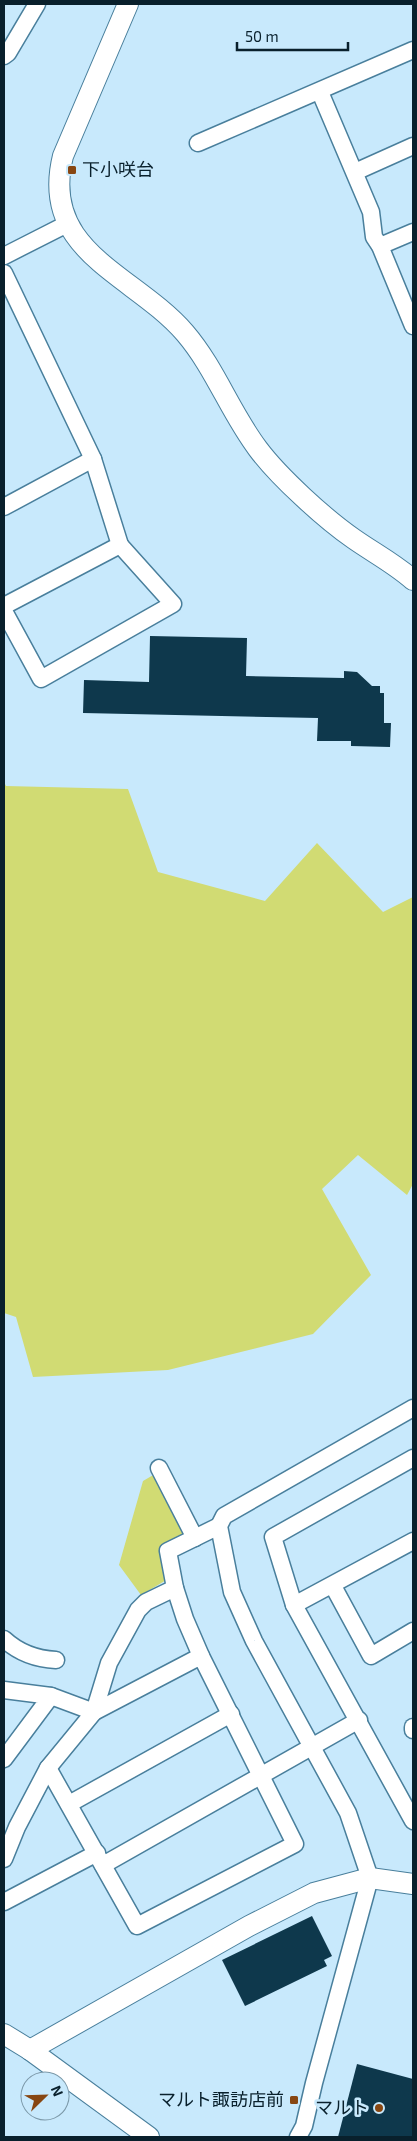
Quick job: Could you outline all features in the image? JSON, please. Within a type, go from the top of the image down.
[{"type":"street","points":[[4,56],[8,53],[37,4]]},
{"type":"street","points":[[128,4],[63,156],[59,172],[59,188],[67,224],[76,239],[89,253],[164,311],[185,333],[206,359],[258,449],[283,476],[315,507],[352,538],[403,571],[413,580]]},
{"type":"street","points":[[198,144],[413,50]]},
{"type":"street","points":[[320,92],[371,212],[374,237],[380,246],[413,326]]},
{"type":"street","points":[[355,172],[413,146]]},
{"type":"street","points":[[4,256],[67,224]]},
{"type":"street","points":[[380,246],[413,232]]},
{"type":"street","points":[[4,273],[93,459],[120,545],[173,604],[41,679],[4,612]]},
{"type":"street","points":[[4,507],[93,459]]},
{"type":"street","points":[[4,606],[120,545]]},
{"type":"street","points":[[48,1768],[137,1926],[295,1844],[201,1656],[185,1619],[175,1588],[168,1551],[219,1526],[224,1516],[413,1408]]},
{"type":"street","points":[[413,1458],[273,1537],[294,1605],[413,1821]]},
{"type":"street","points":[[159,1468],[195,1538]]},
{"type":"street","points":[[219,1526],[232,1592],[254,1642],[348,1813],[370,1878],[314,2082],[304,2126],[298,2137]]},
{"type":"street","points":[[294,1605],[333,1586],[413,1541]]},
{"type":"street","points":[[333,1586],[371,1656],[413,1631]]},
{"type":"street","points":[[4,1859],[17,1827],[48,1768],[94,1712],[109,1663],[138,1610],[146,1602],[175,1588]]},
{"type":"street","points":[[4,1639],[15,1649],[56,1660]]},
{"type":"street","points":[[4,1690],[51,1696],[94,1712],[201,1656]]},
{"type":"street","points":[[4,1759],[51,1696]]},
{"type":"street","points":[[69,1804],[231,1714]]},
{"type":"street","points":[[4,1902],[100,1859],[260,1777],[359,1720]]},
{"type":"street","points":[[30,2050],[283,1908],[314,1893],[370,1878],[413,1884]]},
{"type":"street","points":[[4,2034],[30,2050],[149,2137]]},
{"type":"green space","points":[[4,782],[6,786],[128,789],[158,872],[265,901],[317,843],[383,912],[413,897],[413,1184],[407,1195],[358,1155],[322,1189],[371,1275],[313,1334],[168,1370],[33,1377],[16,1317],[4,1313]]},
{"type":"green space","points":[[155,1474],[187,1533],[163,1548],[168,1579],[141,1595],[119,1565],[143,1481]]},
{"type":"building","points":[[150,636],[247,638],[246,676],[344,678],[344,671],[357,672],[372,686],[380,686],[380,693],[384,693],[384,723],[391,723],[390,747],[351,746],[351,741],[317,741],[318,718],[83,713],[84,680],[149,682]]},
{"type":"building","points":[[312,1916],[332,1956],[324,1960],[327,1966],[245,2006],[222,1960]]},
{"type":"building","name":"マルト","points":[[357,2064],[413,2079],[413,2137],[338,2137]]},
{"type":"place","name":"下小咲台","points":[[72,170]]},
{"type":"place","name":"マルト諏訪店前","points":[[294,2100]]},
{"type":"place","name":"マルト","points":[[379,2108]]}]
